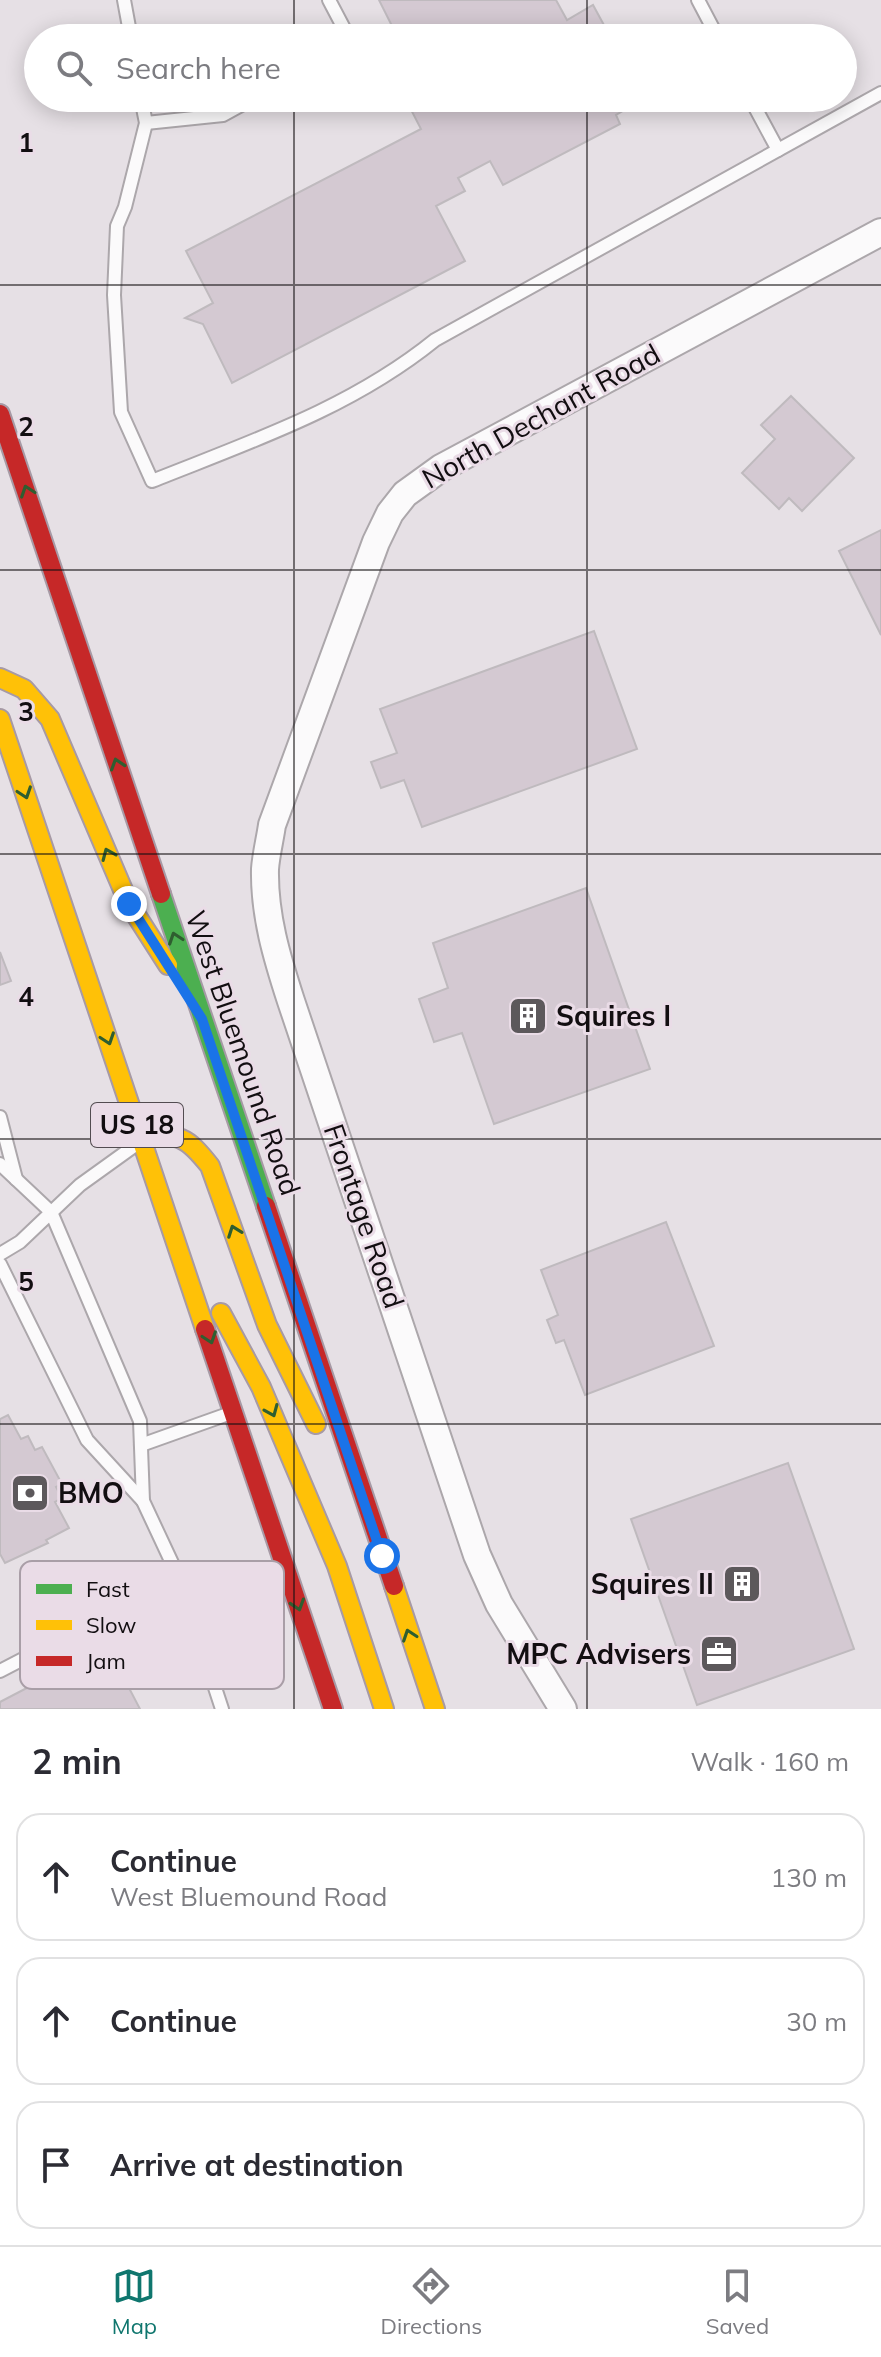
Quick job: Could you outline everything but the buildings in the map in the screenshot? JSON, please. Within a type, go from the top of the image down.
[{"type":"main road","name":"West Bluemound Road","points":[[0,414],[435,1709]]},
{"type":"main road","points":[[17,521],[52,565]]},
{"type":"main road","points":[[0,678],[24,689],[50,719],[129,904],[202,1019]]},
{"type":"main road","name":"US 18","points":[[0,719],[333,1709]]},
{"type":"main road","points":[[142,1139],[172,1133],[194,1145],[210,1166],[267,1325],[382,1556]]},
{"type":"main road","points":[[170,1218],[261,1387],[337,1566],[384,1709]]},
{"type":"street","name":"North Dechant Road","points":[[316,705],[376,542],[390,513],[405,494],[441,468],[529,419],[881,233]]},
{"type":"street","name":"Frontage Road","points":[[316,705],[272,825],[265,867],[272,939],[477,1555],[499,1604],[563,1709]]},
{"type":"lane","points":[[124,0],[128,24]]},
{"type":"lane","points":[[329,0],[342,24]]},
{"type":"lane","points":[[698,0],[711,24]]},
{"type":"lane","points":[[857,106],[881,93]]},
{"type":"lane","points":[[144,112],[146,123],[125,207],[117,226],[114,295],[121,412],[152,481],[320,413],[399,369],[435,340],[847,112]]},
{"type":"lane","points":[[146,123],[228,112]]},
{"type":"lane","points":[[758,112],[778,150]]},
{"type":"lane","points":[[0,1117],[16,1179]]},
{"type":"lane","points":[[0,1254],[20,1242],[80,1185],[142,1139]]},
{"type":"lane","points":[[0,1164],[51,1212],[140,1421],[143,1501]]},
{"type":"lane","points":[[0,1264],[87,1440],[143,1501],[171,1561]]},
{"type":"lane","points":[[141,1445],[235,1412]]},
{"type":"lane","points":[[0,1671],[20,1661]]},
{"type":"lane","points":[[215,1689],[222,1709]]},
{"type":"traffic: fast","points":[[161,894],[266,1206]]},
{"type":"traffic: slow","points":[[0,678],[24,689],[50,719],[129,904],[168,965]]},
{"type":"traffic: slow","points":[[0,719],[205,1329]]},
{"type":"traffic: slow","points":[[142,1139],[165,1136],[181,1139],[210,1166],[267,1325],[316,1424]]},
{"type":"traffic: slow","points":[[221,1313],[261,1387],[337,1566],[384,1709]]},
{"type":"traffic: slow","points":[[394,1586],[435,1709]]},
{"type":"traffic: jam","points":[[0,414],[161,894]]},
{"type":"traffic: jam","points":[[266,1206],[394,1586]]},
{"type":"traffic: jam","points":[[205,1329],[283,1561]]},
{"type":"traffic: jam","points":[[284,1564],[333,1709]]},
{"type":"place","name":"Squires I","points":[[528,1016]]},
{"type":"place","name":"BMO","points":[[30,1493]]},
{"type":"place","name":"Squires II","points":[[742,1584]]},
{"type":"place","name":"MPC Advisers","points":[[719,1654]]},
{"type":"route","points":[[129,904],[202,1019],[382,1556]]}]
